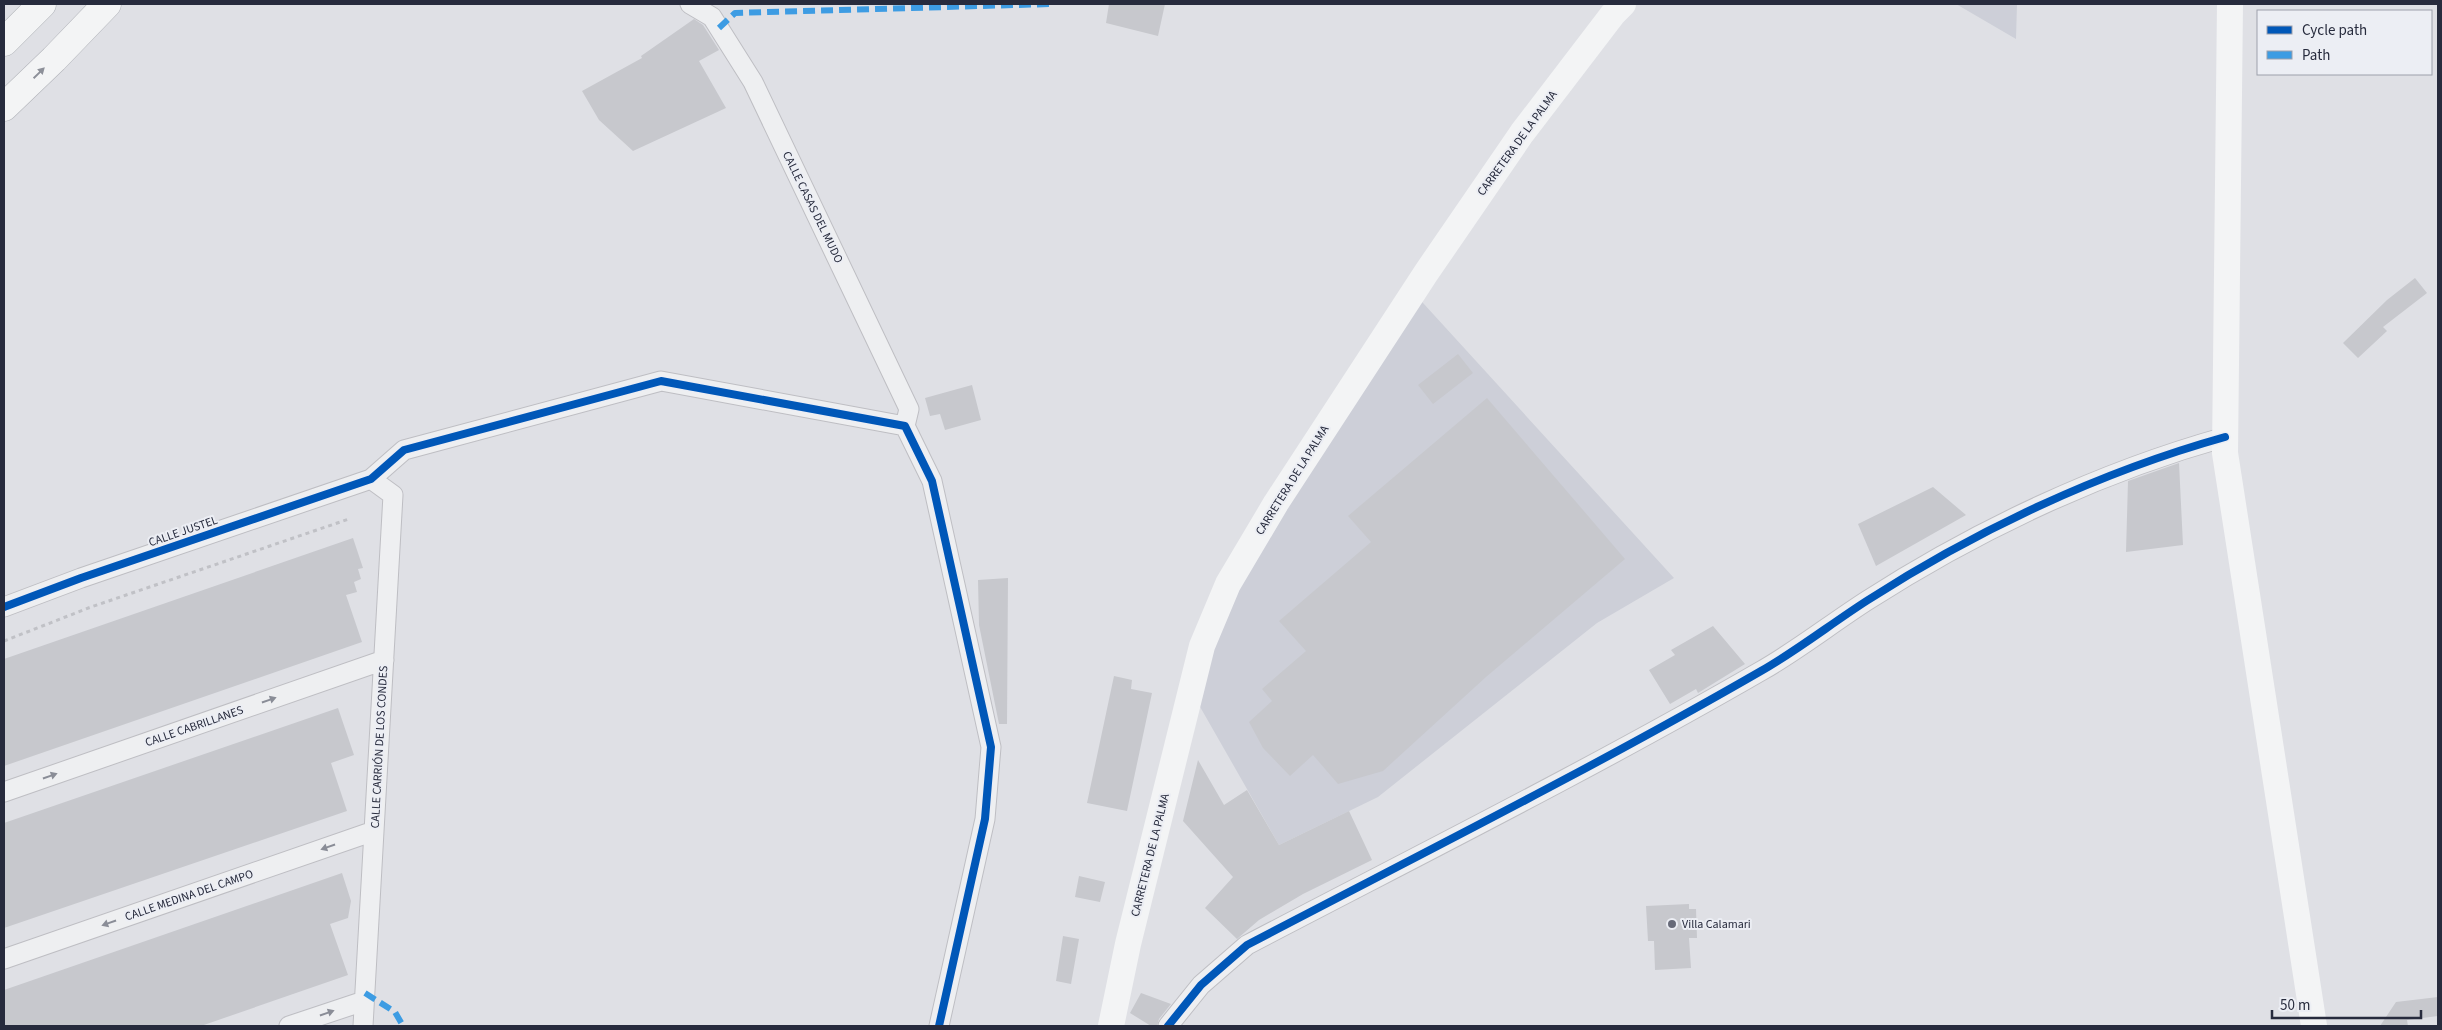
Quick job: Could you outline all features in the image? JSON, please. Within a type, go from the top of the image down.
[{"type":"highway","points":[[4,42],[42,4]]},
{"type":"highway","points":[[4,107],[107,4]]},
{"type":"main road","name":"CARRETERA DE LA PALMA","points":[[1111,1026],[1128,944],[1202,646],[1228,584],[1276,503],[1426,273],[1522,133],[1613,14],[1624,4]]},
{"type":"main road","points":[[2230,4],[2225,453],[2314,1026]]},
{"type":"street","name":"CALLE CASAS DEL MUDO","points":[[690,4],[712,17],[753,82],[909,409],[905,426]]},
{"type":"street","points":[[370,479],[404,450],[661,381],[905,426],[932,481],[991,747],[985,819],[939,1026]]},
{"type":"street","points":[[1168,1026],[1201,985],[1247,945],[1630,745],[1765,669],[1869,600],[1969,540],[2078,489],[2194,446],[2225,437]]},
{"type":"street","name":"CALLE JUSTEL","points":[[4,607],[81,578],[370,479]]},
{"type":"street","name":"CALLE CARRIÓN DE LOS CONDES","points":[[363,1026],[393,495],[370,479]]},
{"type":"street","name":"CALLE CABRILLANES","points":[[4,792],[384,660]]},
{"type":"street","name":"CALLE MEDINA DEL CAMPO","points":[[4,959],[374,831]]},
{"type":"street","points":[[289,1026],[364,1000]]},
{"type":"path","points":[[4,641],[91,607],[349,519]]},
{"type":"shaded area","points":[[1956,4],[2017,4],[2016,39]]},
{"type":"shaded area","points":[[1413,292],[1674,578],[1597,623],[1378,797],[1279,845],[1191,691],[1202,646]]},
{"type":"building","points":[[1109,4],[1165,4],[1158,36],[1106,23]]},
{"type":"building","points":[[694,19],[703,25],[719,50],[699,61],[726,108],[633,151],[599,120],[582,91],[642,58],[641,56]]},
{"type":"building","points":[[2415,278],[2427,293],[2383,327],[2387,331],[2358,358],[2343,343],[2387,300]]},
{"type":"building","points":[[1458,354],[1473,373],[1433,404],[1418,385]]},
{"type":"building","points":[[972,385],[981,420],[945,430],[940,414],[930,416],[925,398]]},
{"type":"building","points":[[1487,398],[1625,559],[1486,677],[1383,771],[1338,784],[1313,755],[1290,776],[1263,748],[1249,722],[1272,701],[1262,689],[1306,651],[1279,621],[1371,542],[1348,516]]},
{"type":"building","points":[[2179,463],[2183,545],[2126,552],[2128,481]]},
{"type":"building","points":[[1933,487],[1966,515],[1876,566],[1858,524]]},
{"type":"building","points":[[353,538],[363,568],[358,569],[361,579],[354,582],[357,592],[346,595],[362,642],[4,766],[4,659]]},
{"type":"building","points":[[1008,578],[1007,724],[999,724],[979,625],[978,580]]},
{"type":"building","points":[[1713,626],[1745,664],[1698,693],[1696,689],[1670,704],[1649,670],[1675,655],[1671,650]]},
{"type":"building","points":[[1114,676],[1132,680],[1131,689],[1152,693],[1127,811],[1087,803]]},
{"type":"building","points":[[338,708],[354,755],[331,763],[347,811],[4,928],[4,823]]},
{"type":"building","points":[[1198,760],[1224,805],[1247,790],[1279,845],[1349,811],[1372,860],[1303,894],[1259,920],[1237,939],[1205,908],[1233,877],[1183,821]]},
{"type":"building","points":[[342,873],[351,901],[348,918],[330,924],[348,975],[201,1026],[4,1026],[4,990]]},
{"type":"building","points":[[1079,876],[1105,882],[1100,902],[1075,897]]},
{"type":"building","name":"Villa Calamari","points":[[1689,904],[1689,909],[1696,909],[1697,938],[1689,938],[1691,968],[1655,970],[1654,941],[1648,941],[1646,906]]},
{"type":"building","points":[[1063,936],[1079,939],[1071,984],[1056,981]]},
{"type":"building","points":[[1141,993],[1171,1004],[1159,1019],[1157,1026],[1151,1026],[1130,1013]]},
{"type":"building","points":[[2438,997],[2438,1016],[2407,1020],[2408,1026],[2380,1026],[2396,1002]]},
{"type":"marked path","points":[[719,28],[735,13],[1051,4]]},
{"type":"marked path","points":[[365,993],[395,1012],[403,1026]]},
{"type":"cycle path","points":[[4,607],[81,578],[371,479],[404,450],[661,381],[905,426],[932,481],[991,747],[985,819],[939,1026]]},
{"type":"cycle path","points":[[1168,1026],[1201,985],[1247,945],[1506,811],[1698,707],[1775,663],[1868,600],[1952,550],[2040,505],[2086,485],[2178,451],[2225,437]]},
{"type":"place","name":"Villa Calamari","points":[[1672,924]]}]
